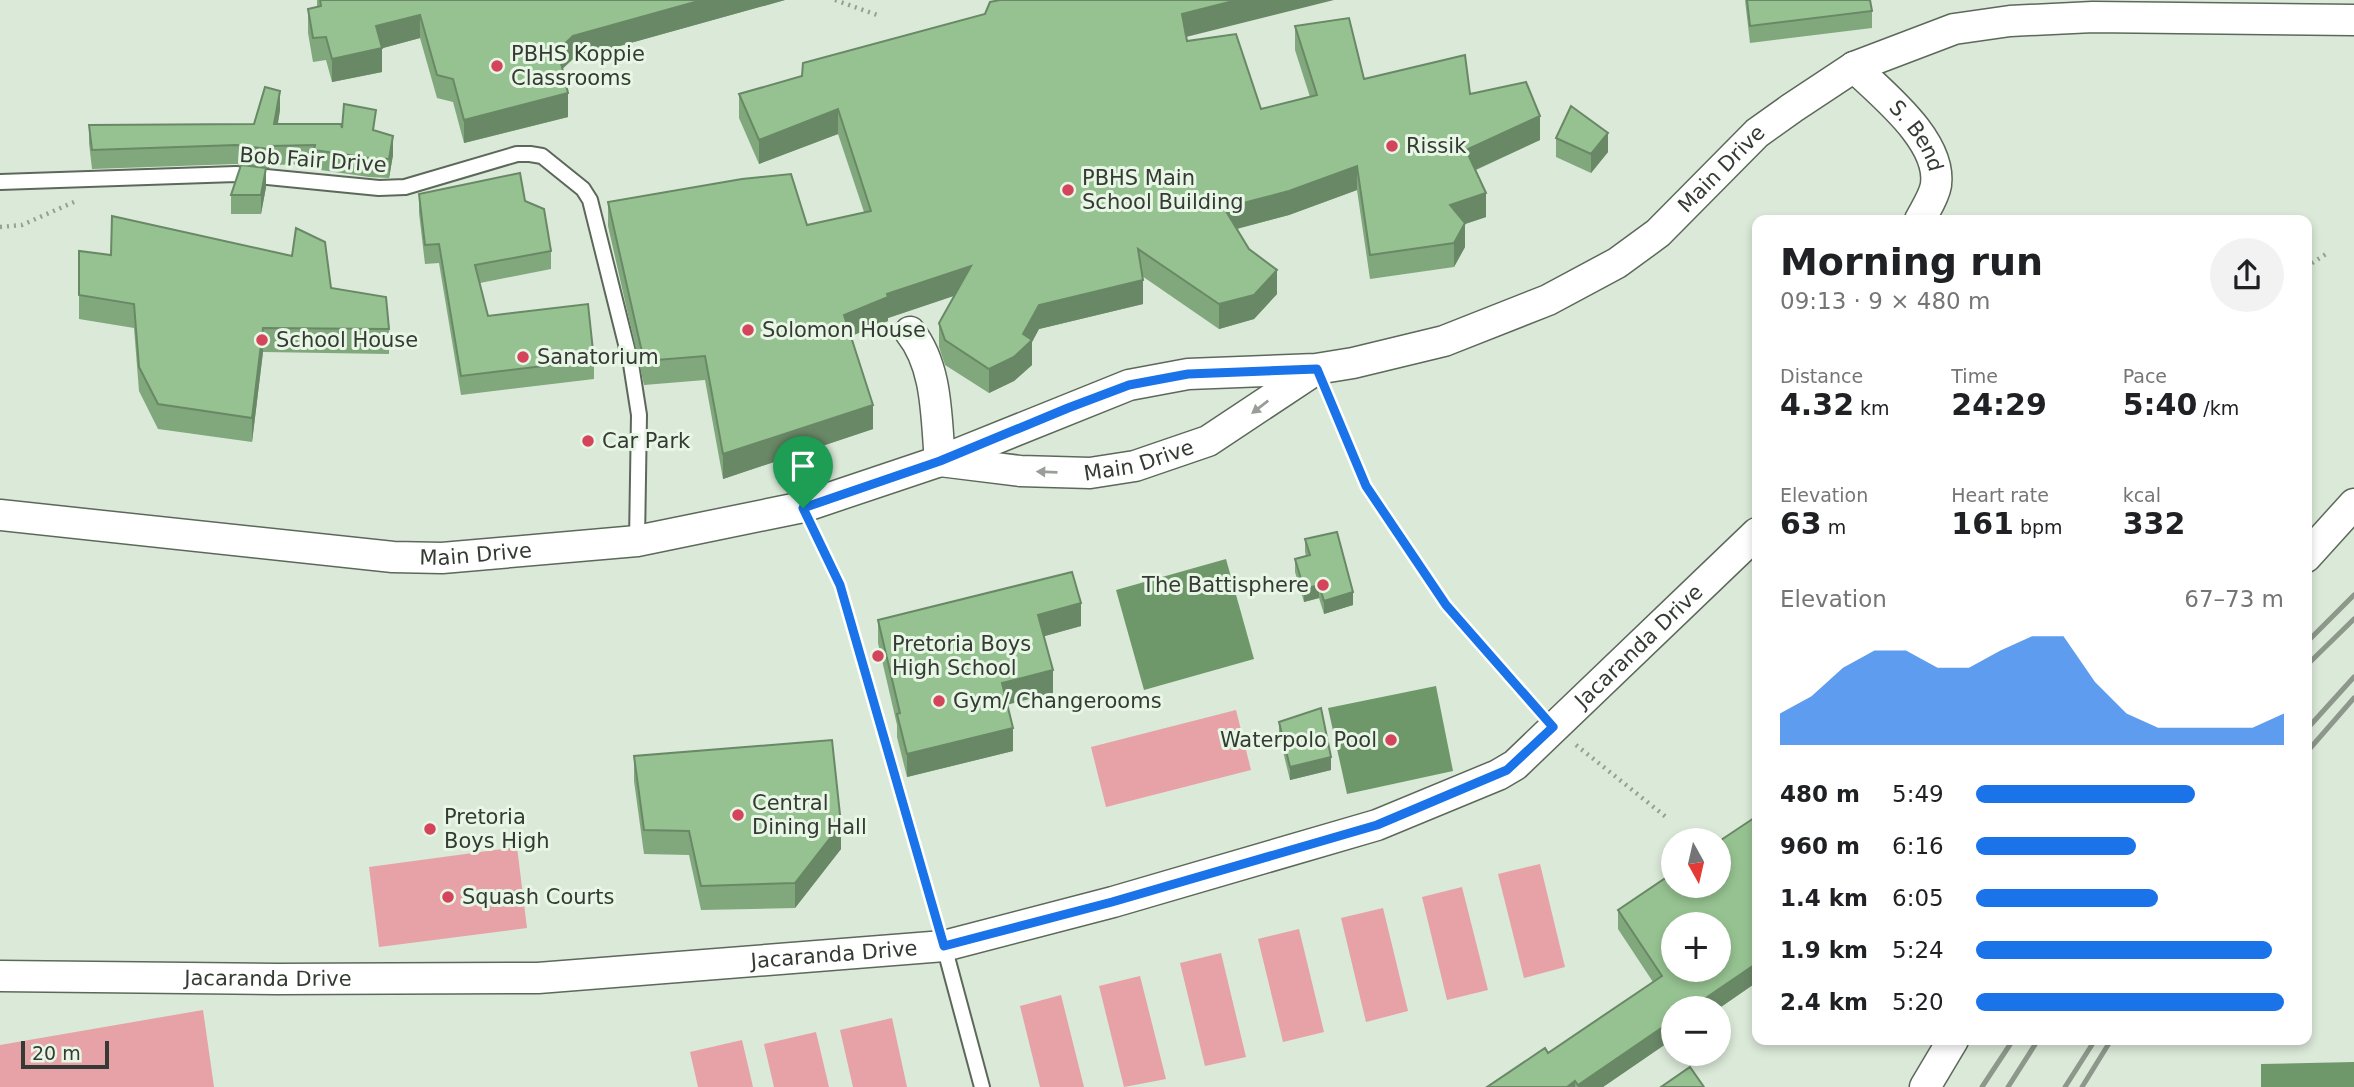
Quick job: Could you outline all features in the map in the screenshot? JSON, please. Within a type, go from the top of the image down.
[{"type":"street","name":"Main Drive","points":[[0,515],[393,557],[443,558],[637,541],[803,508],[940,461],[1129,385],[1188,374],[1317,369],[1353,363],[1444,341],[1548,300],[1618,263],[1658,233],[1757,133],[1854,67],[1954,29],[2010,21],[2141,16],[2354,20]]},
{"type":"street","name":"S. Bend","points":[[1854,67],[1920,133],[1932,157],[1936,187],[1922,215]]},
{"type":"street","points":[[910,332],[919,343],[930,369],[940,461]]},
{"type":"street","name":"Main Drive","points":[[940,461],[1020,471],[1090,473],[1135,466],[1208,441],[1317,369]]},
{"type":"street","points":[[2312,550],[2354,503]]},
{"type":"street","name":"Jacaranda Drive","points":[[0,976],[538,978],[944,946],[1112,902],[1377,825],[1507,770],[1752,538]]},
{"type":"street","points":[[1925,1087],[1950,1045]]},
{"type":"lane","name":"Bob Fair Drive","points":[[0,183],[236,174],[379,188],[405,187],[517,154],[542,156],[583,189],[590,200],[628,351],[639,415],[637,541]]},
{"type":"lane","points":[[944,946],[982,1087]]},
{"type":"path","points":[[835,0],[880,16]]},
{"type":"path","points":[[0,227],[22,225],[77,201]]},
{"type":"path","points":[[2312,263],[2329,253]]},
{"type":"path","points":[[1317,369],[1366,486],[1446,605],[1553,727],[1666,817]]},
{"type":"path","points":[[803,508],[840,585],[944,946]]},
{"type":"shaded area","points":[[1226,559],[1254,659],[1144,690],[1116,590]]},
{"type":"shaded area","name":"Waterpolo Pool","points":[[1436,686],[1453,771],[1347,794],[1328,708]]},
{"type":"shaded area","points":[[1236,710],[1251,770],[1106,807],[1091,747]]},
{"type":"shaded area","name":"Squash Courts","points":[[517,847],[527,928],[379,947],[369,867]]},
{"type":"shaded area","points":[[1540,864],[1565,967],[1524,978],[1498,874]]},
{"type":"shaded area","points":[[1462,887],[1488,990],[1447,1000],[1422,897]]},
{"type":"shaded area","points":[[1383,908],[1408,1011],[1366,1022],[1341,918]]},
{"type":"shaded area","points":[[1299,929],[1324,1032],[1283,1042],[1258,939]]},
{"type":"shaded area","points":[[1221,953],[1246,1057],[1205,1066],[1180,963]]},
{"type":"shaded area","points":[[1140,976],[1166,1079],[1124,1087],[1099,986]]},
{"type":"shaded area","points":[[1061,995],[1084,1087],[1040,1087],[1020,1006]]},
{"type":"shaded area","points":[[203,1010],[214,1087],[0,1087],[0,1045]]},
{"type":"shaded area","points":[[892,1018],[907,1087],[853,1087],[840,1030]]},
{"type":"shaded area","points":[[816,1032],[829,1087],[774,1087],[764,1044]]},
{"type":"shaded area","points":[[742,1040],[753,1087],[698,1087],[690,1052]]},
{"type":"shaded area","points":[[2354,1062],[2354,1087],[2261,1087],[2261,1064]]},
{"type":"building","points":[[320,0],[702,0],[573,36],[558,50],[568,93],[464,120],[453,79],[437,75],[420,15],[376,26],[382,48],[332,59],[326,37],[313,38],[308,9],[321,6]]},
{"type":"building","points":[[1237,0],[1182,14],[1187,41],[1236,34],[1261,109],[1317,95],[1295,26],[1349,18],[1364,79],[1465,55],[1470,94],[1526,82],[1540,116],[1466,150],[1486,193],[1450,205],[1465,223],[1454,243],[1370,255],[1357,166],[1289,191],[1224,208],[1249,249],[1277,270],[1254,295],[1219,304],[1138,249],[1143,280],[1039,305],[1023,334],[1032,340],[1014,357],[989,369],[945,340],[939,323],[971,266],[887,294],[888,297],[844,315],[873,405],[723,454],[705,356],[644,361],[608,202],[742,179],[791,174],[807,225],[871,211],[838,109],[759,140],[739,94],[802,76],[803,63],[985,14],[990,2]]},
{"type":"building","points":[[1747,0],[1870,0],[1872,11],[1750,26]]},
{"type":"building","points":[[265,87],[280,91],[274,124],[341,124],[342,128],[344,104],[376,110],[373,130],[393,136],[389,159],[314,150],[315,145],[270,146],[269,149],[236,145],[92,150],[89,125],[254,124]]},
{"type":"building","points":[[1571,106],[1608,133],[1591,154],[1556,138]]},
{"type":"building","points":[[241,165],[266,168],[261,195],[231,195]]},
{"type":"building","points":[[520,173],[525,201],[544,209],[551,251],[475,265],[488,316],[588,304],[594,360],[461,376],[439,244],[425,245],[419,194]]},
{"type":"building","name":"School House","points":[[112,216],[292,256],[296,228],[325,242],[331,288],[386,297],[389,329],[263,328],[252,418],[158,404],[139,367],[134,304],[79,295],[79,251],[111,255]]},
{"type":"building","name":"The Battisphere","points":[[1337,532],[1353,592],[1324,601],[1319,585],[1304,589],[1295,559],[1310,555],[1305,539]]},
{"type":"building","points":[[1072,572],[1081,603],[1038,615],[1053,670],[1002,683],[1013,728],[907,754],[878,620]]},
{"type":"building","points":[[1321,708],[1331,757],[1290,767],[1279,722]]},
{"type":"building","name":"Central Dining Hall","points":[[832,740],[841,824],[795,883],[701,886],[689,831],[644,830],[634,756]]},
{"type":"building","points":[[1752,819],[1752,966],[1731,981],[1731,912],[1661,912],[1661,974],[1618,910],[1661,881],[1661,898],[1731,898],[1731,833]]},
{"type":"building","points":[[1661,977],[1661,982],[1729,982],[1709,996],[1661,996],[1661,1028],[1578,1085],[1575,1081],[1567,1087],[1487,1087],[1545,1048],[1548,1053]]},
{"type":"building","points":[[1690,1067],[1704,1087],[1661,1087]]},
{"type":"railway","points":[[2312,637],[2354,595]]},
{"type":"railway","points":[[2312,660],[2354,619]]},
{"type":"railway","points":[[2312,723],[2354,677]]},
{"type":"railway","points":[[2312,746],[2354,698]]},
{"type":"railway","points":[[1982,1087],[2010,1045]]},
{"type":"railway","points":[[2008,1087],[2035,1045]]},
{"type":"railway","points":[[2065,1087],[2092,1045]]},
{"type":"railway","points":[[2082,1087],[2108,1045]]},
{"type":"place","name":"PBHS Koppie Classrooms","points":[[497,66]]},
{"type":"place","name":"Rissik","points":[[1392,146]]},
{"type":"place","name":"PBHS Main School Building","points":[[1068,190]]},
{"type":"place","name":"Solomon House","points":[[748,330]]},
{"type":"place","name":"School House","points":[[262,340]]},
{"type":"place","name":"Sanatorium","points":[[523,357]]},
{"type":"place","name":"Car Park","points":[[588,441]]},
{"type":"place","name":"The Battisphere","points":[[1323,585]]},
{"type":"place","name":"Pretoria Boys High School","points":[[878,656]]},
{"type":"place","name":"Gym/ Changerooms","points":[[939,701]]},
{"type":"place","name":"Waterpolo Pool","points":[[1391,740]]},
{"type":"place","name":"Central Dining Hall","points":[[738,815]]},
{"type":"place","name":"Pretoria Boys High","points":[[430,829]]},
{"type":"place","name":"Squash Courts","points":[[448,897]]},
{"type":"route","points":[[1317,369],[1366,486],[1446,605],[1553,727],[1507,770],[1377,825],[1112,902],[944,946],[840,585],[803,508],[940,461],[1129,385],[1188,374],[1317,369]]}]
